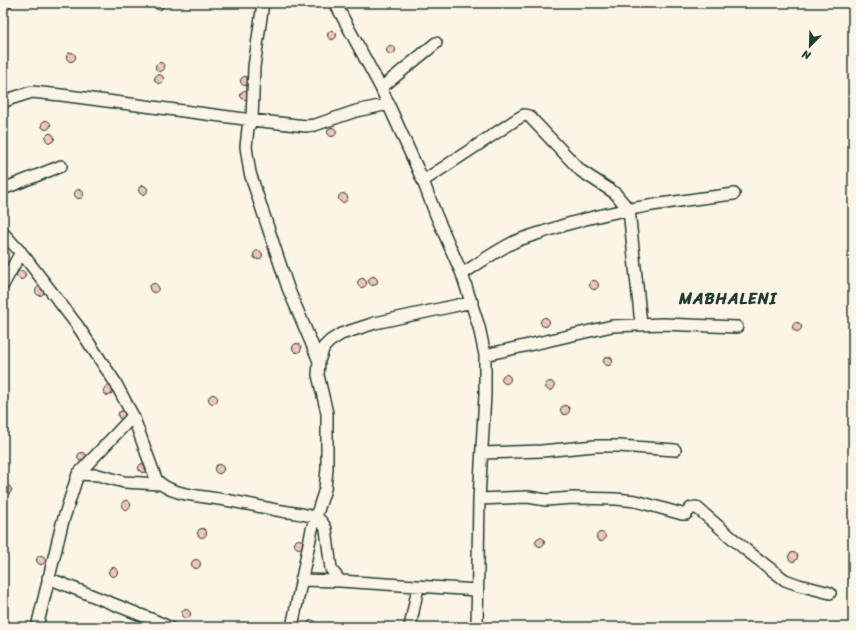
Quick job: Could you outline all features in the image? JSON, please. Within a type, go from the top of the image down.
[{"type":"street","points":[[263,3],[254,67],[252,120],[248,128],[246,147],[250,173],[288,288],[319,361]]},
{"type":"street","points":[[335,3],[381,88],[423,181],[462,274],[472,302],[485,355],[477,627]]},
{"type":"street","points":[[381,88],[436,43]]},
{"type":"street","points":[[3,102],[32,92],[306,126],[388,104]]},
{"type":"street","points":[[423,181],[517,119],[524,116],[529,116],[581,171],[615,193],[629,210],[641,324]]},
{"type":"street","points":[[3,189],[61,166]]},
{"type":"street","points":[[462,274],[515,242],[570,222],[686,200],[734,194]]},
{"type":"street","points":[[3,233],[21,252],[78,325],[116,382],[133,416],[156,479],[160,484],[169,489],[201,497],[226,500],[316,518],[326,528],[331,569],[340,581]]},
{"type":"street","points":[[3,285],[21,252]]},
{"type":"street","points":[[292,627],[309,543],[325,489],[327,469],[327,413],[318,375],[319,361],[324,347],[341,334],[375,323],[472,302]]},
{"type":"street","points":[[485,355],[612,326],[641,324],[737,327]]},
{"type":"street","points":[[37,627],[62,524],[78,474],[133,416]]},
{"type":"street","points":[[482,453],[595,446],[675,450]]},
{"type":"street","points":[[78,474],[98,475],[124,482],[160,484]]},
{"type":"street","points":[[480,499],[528,497],[546,500],[573,498],[616,499],[636,501],[682,514],[686,514],[691,508],[696,507],[746,550],[785,580],[830,593]]},
{"type":"street","points":[[48,578],[151,618],[169,627]]},
{"type":"street","points":[[301,580],[340,581],[477,590]]},
{"type":"street","points":[[410,627],[418,587]]},
{"type":"building","points":[[157,2],[161,2],[163,6],[161,10],[157,10],[155,8],[155,4]]},
{"type":"building","points":[[61,3],[71,3],[69,7],[66,8],[62,6]]},
{"type":"building","points":[[330,31],[334,31],[336,35],[334,39],[330,39],[328,37],[328,33]]},
{"type":"building","points":[[391,45],[396,50],[391,55],[386,50]]},
{"type":"building","points":[[71,52],[76,57],[71,62],[66,57]]},
{"type":"building","points":[[160,62],[165,67],[160,72],[155,67]]},
{"type":"building","points":[[157,75],[161,75],[163,79],[161,83],[157,83],[155,81],[155,77]]},
{"type":"building","points":[[243,77],[247,77],[249,81],[247,85],[243,85],[241,83],[241,79]]},
{"type":"building","points":[[243,91],[247,91],[249,95],[247,99],[243,99],[241,97],[241,93]]},
{"type":"building","points":[[46,120],[51,125],[46,130],[41,125]]},
{"type":"building","points":[[332,127],[337,132],[332,137],[327,132]]},
{"type":"building","points":[[50,133],[55,138],[50,143],[45,138]]},
{"type":"building","points":[[141,186],[145,186],[147,190],[145,194],[141,194],[139,192],[139,188]]},
{"type":"building","points":[[79,189],[84,194],[79,199],[74,194]]},
{"type":"building","points":[[341,194],[345,194],[347,198],[345,202],[341,202],[339,200],[339,196]]},
{"type":"building","points":[[258,250],[263,255],[258,260],[253,255]]},
{"type":"building","points":[[19,271],[23,271],[25,275],[23,279],[19,279],[17,277],[17,273]]},
{"type":"building","points":[[373,276],[378,281],[373,286],[368,281]]},
{"type":"building","points":[[360,279],[364,279],[366,283],[364,287],[360,287],[358,285],[358,281]]},
{"type":"building","points":[[594,280],[599,285],[594,290],[589,285]]},
{"type":"building","points":[[154,283],[159,288],[154,293],[149,288]]},
{"type":"building","points":[[38,287],[42,287],[44,291],[42,295],[38,295],[36,293],[36,289]]},
{"type":"building","points":[[545,317],[550,322],[545,327],[540,322]]},
{"type":"building","points":[[797,322],[802,327],[797,332],[792,327]]},
{"type":"building","points":[[297,343],[302,348],[297,353],[292,348]]},
{"type":"building","points":[[608,356],[613,361],[608,366],[603,361]]},
{"type":"building","points":[[506,374],[511,379],[506,384],[501,379]]},
{"type":"building","points":[[550,381],[555,386],[550,391],[545,386]]},
{"type":"building","points":[[106,387],[110,387],[112,391],[110,395],[106,395],[104,393],[104,389]]},
{"type":"building","points":[[213,394],[218,399],[213,404],[208,399]]},
{"type":"building","points":[[565,405],[570,410],[565,415],[560,410]]},
{"type":"building","points":[[120,411],[124,411],[126,415],[124,419],[120,419],[118,417],[118,413]]},
{"type":"building","points":[[80,453],[84,453],[86,457],[84,461],[80,461],[78,459],[78,455]]},
{"type":"building","points":[[141,464],[145,464],[147,468],[145,472],[141,472],[139,470],[139,466]]},
{"type":"building","points":[[219,464],[224,469],[219,474],[214,469]]},
{"type":"building","points":[[5,486],[9,486],[11,490],[9,494],[5,494],[3,492],[3,488]]},
{"type":"building","points":[[124,501],[128,501],[130,505],[128,509],[124,509],[122,507],[122,503]]},
{"type":"building","points":[[202,528],[207,533],[202,538],[197,533]]},
{"type":"building","points":[[601,532],[606,537],[601,542],[596,537]]},
{"type":"building","points":[[540,537],[545,542],[540,547],[535,542]]},
{"type":"building","points":[[297,540],[301,540],[303,544],[301,548],[297,548],[295,546],[295,542]]},
{"type":"building","points":[[793,552],[798,557],[793,562],[788,557]]},
{"type":"building","points":[[39,556],[43,556],[45,560],[43,564],[39,564],[37,562],[37,558]]},
{"type":"building","points":[[196,559],[201,564],[196,569],[191,564]]},
{"type":"building","points":[[113,567],[118,572],[113,577],[108,572]]},
{"type":"building","points":[[186,609],[191,614],[186,619],[181,614]]},
{"type":"building","points":[[310,620],[314,620],[316,624],[314,628],[310,628],[308,626],[308,622]]},
{"type":"district","name":"MABHALENI","points":[[728,298]]}]
